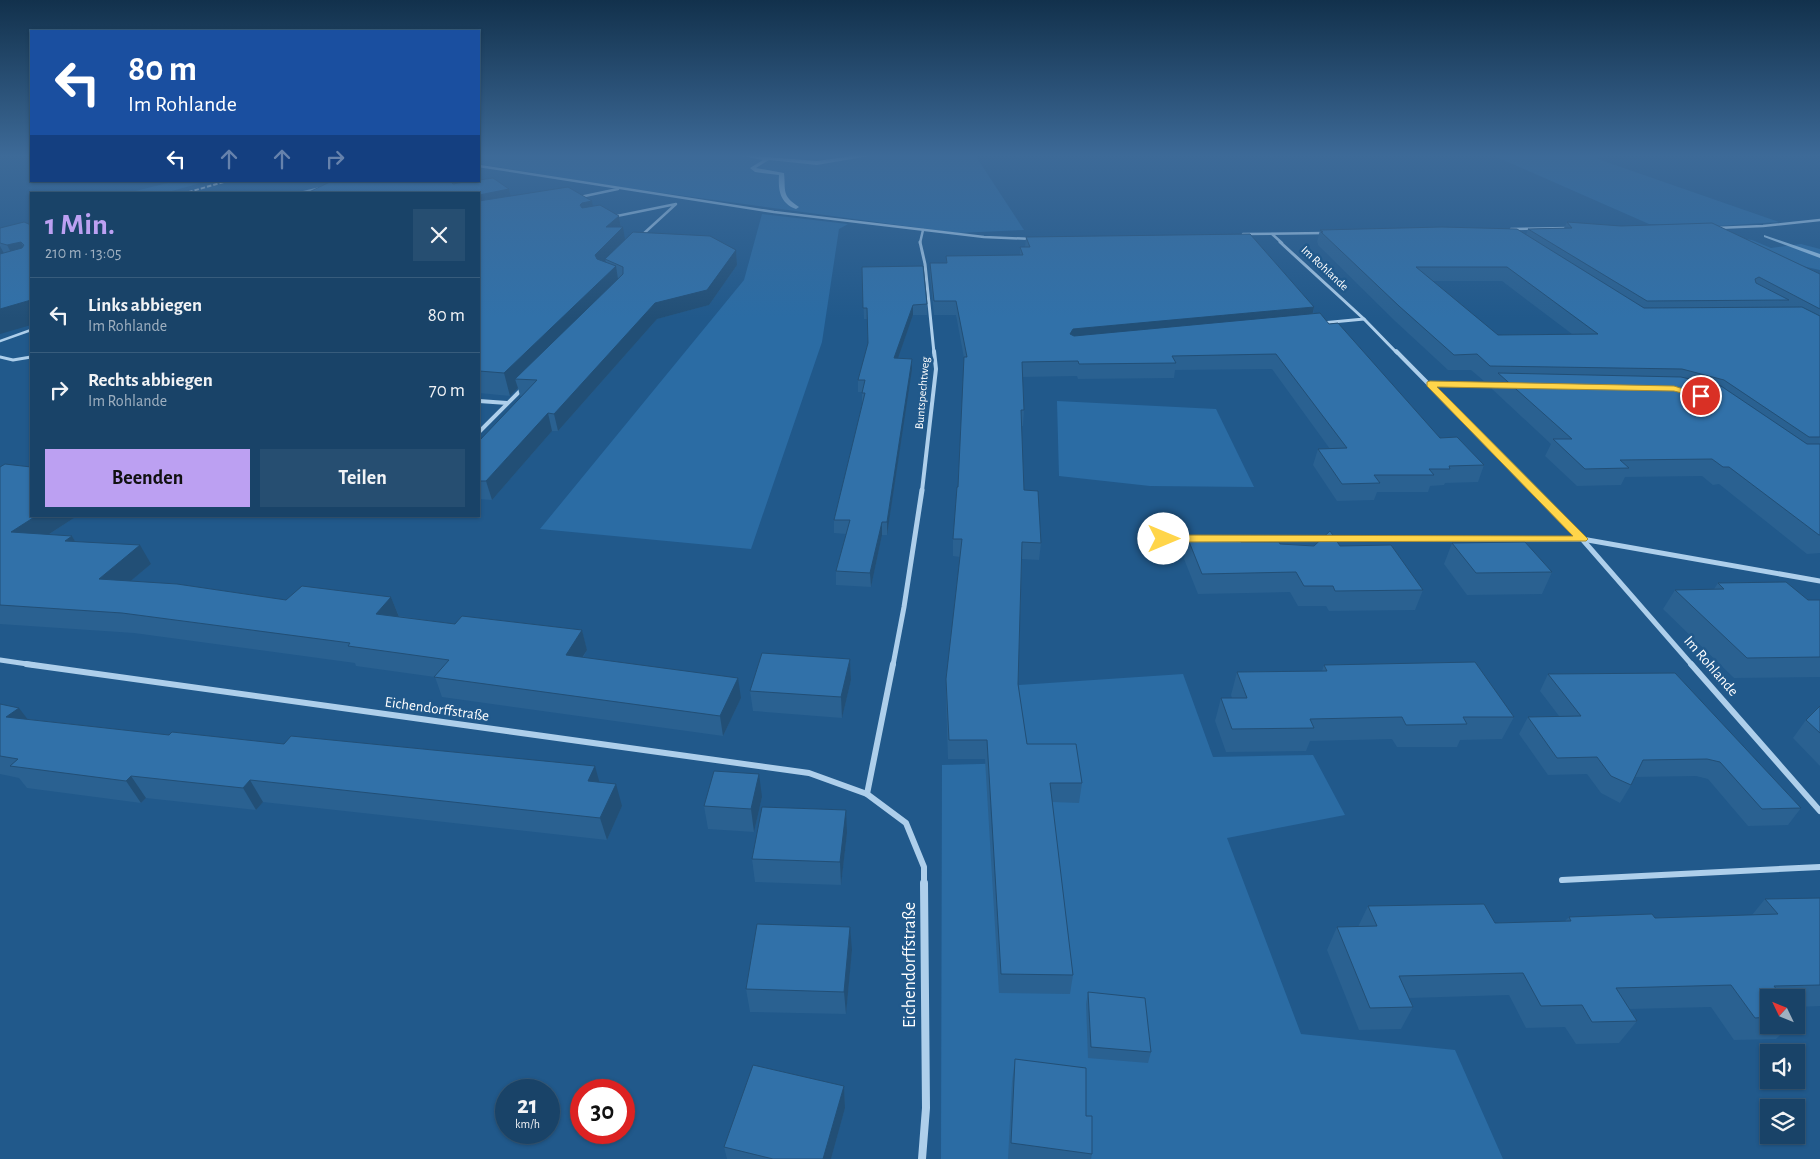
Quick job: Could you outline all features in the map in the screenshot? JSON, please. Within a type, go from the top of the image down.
[{"type":"street","points":[[610,218],[652,209]]},
{"type":"street","points":[[640,236],[670,209]]},
{"type":"street","points":[[755,209],[1002,239],[1037,239]]},
{"type":"street","points":[[1707,228],[1763,226],[1820,220]]},
{"type":"street","points":[[1509,229],[1576,228]]},
{"type":"street","points":[[1716,228],[1725,232]]},
{"type":"street","name":"Buntspechtweg","points":[[867,794],[904,606],[922,494],[936,364],[925,264],[920,243],[923,230]]},
{"type":"street","points":[[1242,234],[1331,233]]},
{"type":"street","name":"Im Rohlande","points":[[1272,234],[1364,319],[1582,539],[1820,811]]},
{"type":"street","points":[[1315,324],[1364,319]]},
{"type":"street","points":[[480,431],[528,382]]},
{"type":"street","points":[[1430,384],[1508,386]]},
{"type":"street","points":[[480,401],[507,403]]},
{"type":"street","points":[[1164,539],[1582,539],[1820,580]]},
{"type":"street","name":"Eichendorffstraße","points":[[0,660],[809,773],[867,794],[906,823],[924,866],[926,1108],[922,1159]]},
{"type":"street","points":[[1562,880],[1820,868]]},
{"type":"lane","points":[[0,341],[30,332]]},
{"type":"lane","points":[[0,357],[14,360],[30,357]]},
{"type":"shaded area","points":[[781,209],[1010,209],[1024,230],[957,233]]},
{"type":"shaded area","points":[[1615,209],[1742,209],[1779,222],[1717,226],[1649,224]]},
{"type":"shaded area","points":[[762,214],[848,224],[839,229],[822,342],[751,549],[540,529],[744,280]]},
{"type":"shaded area","points":[[1744,239],[1752,240],[1771,248],[1801,244],[1820,249],[1820,270],[1802,266]]},
{"type":"shaded area","points":[[1057,401],[1216,409],[1254,487],[1150,486],[1059,476]]},
{"type":"shaded area","points":[[1183,674],[1213,757],[1313,755],[1345,815],[1227,838],[1301,1034],[1455,1050],[1503,1159],[941,1159],[942,765],[1021,763],[1019,685]]},
{"type":"building","points":[[480,209],[607,209],[619,216],[606,227],[623,227],[595,255],[597,259],[616,266],[504,373],[480,371]]},
{"type":"building","points":[[24,222],[30,225],[30,300],[0,309],[0,254],[22,248],[24,245],[21,242],[7,245],[0,243],[0,228]]},
{"type":"building","points":[[1567,222],[1621,226],[1712,223],[1820,274],[1820,309],[1759,277],[1755,279],[1756,283],[1789,300],[1647,301],[1528,229],[1572,228]]},
{"type":"building","points":[[1442,227],[1517,229],[1644,308],[1802,307],[1820,316],[1820,437],[1809,437],[1724,380],[1682,369],[1490,366],[1477,354],[1454,355],[1399,306],[1320,230]],"holes":[[[1416,267],[1507,267],[1598,334],[1498,335]]]},
{"type":"building","points":[[633,232],[710,236],[736,250],[707,290],[655,303],[554,414],[548,413],[486,481],[480,481],[480,440],[537,380],[515,379],[623,274],[623,267],[605,259]]},
{"type":"building","points":[[1250,234],[1314,307],[1073,329],[1070,334],[1074,336],[1320,313],[1329,324],[1338,323],[1440,438],[1457,437],[1484,465],[1449,466],[1450,469],[1429,469],[1434,475],[1374,475],[1380,483],[1342,484],[1318,449],[1347,448],[1276,354],[1172,356],[1176,363],[1079,364],[1078,361],[1022,362],[1024,410],[1021,410],[1024,490],[1038,491],[1041,543],[1022,542],[1018,684],[1027,744],[1076,744],[1082,783],[1050,783],[1073,975],[1001,974],[987,740],[949,740],[946,679],[962,539],[953,539],[958,487],[964,357],[967,357],[956,301],[934,301],[930,263],[947,263],[946,256],[1023,255],[1020,247],[1030,247],[1026,237]]},
{"type":"building","points":[[923,266],[927,304],[913,305],[894,358],[912,359],[887,522],[882,522],[870,573],[836,571],[850,520],[834,520],[865,393],[862,393],[865,380],[858,380],[868,343],[867,308],[863,308],[862,267]]},
{"type":"building","points":[[1498,373],[1681,377],[1721,386],[1807,444],[1820,444],[1820,535],[1729,467],[1723,467],[1712,459],[1620,460],[1629,468],[1585,469],[1553,439],[1572,439]]},
{"type":"building","points":[[5,464],[30,467],[30,517],[34,517],[11,532],[72,536],[65,541],[140,545],[99,579],[177,584],[286,600],[302,586],[391,597],[376,614],[455,624],[462,616],[582,630],[566,655],[738,678],[720,716],[434,677],[449,660],[348,646],[350,643],[122,613],[0,605],[0,467]]},
{"type":"building","points":[[1330,531],[1340,546],[1391,545],[1423,590],[1335,591],[1333,586],[1304,586],[1296,572],[1202,574],[1188,539],[1239,539],[1241,542],[1279,542],[1280,544],[1314,546]]},
{"type":"building","points":[[1525,542],[1552,572],[1476,573],[1452,543]]},
{"type":"building","points":[[1786,582],[1808,600],[1820,600],[1820,657],[1747,658],[1675,590],[1724,589],[1718,583]]},
{"type":"building","points":[[762,653],[850,659],[841,697],[750,691]]},
{"type":"building","points":[[1475,662],[1514,717],[1463,717],[1467,724],[1406,725],[1402,717],[1310,719],[1314,728],[1232,729],[1221,698],[1247,698],[1237,672],[1327,671],[1324,665]]},
{"type":"building","points":[[1675,673],[1801,808],[1762,809],[1720,762],[1707,759],[1643,760],[1631,785],[1611,776],[1597,757],[1557,758],[1528,717],[1581,716],[1548,674]]},
{"type":"building","points":[[0,704],[19,708],[6,717],[169,735],[172,732],[284,744],[291,736],[595,766],[588,781],[616,784],[600,818],[250,780],[243,788],[131,776],[126,781],[10,766],[18,759],[0,756]]},
{"type":"building","points":[[1820,706],[1820,733],[1806,720]]},
{"type":"building","points":[[714,771],[759,774],[751,809],[704,806]]},
{"type":"building","points":[[762,807],[846,810],[840,862],[752,859]]},
{"type":"building","points":[[1820,898],[1820,985],[1774,986],[1776,989],[1760,989],[1760,1018],[1755,1018],[1731,985],[1616,988],[1637,1021],[1592,1022],[1582,1005],[1541,1006],[1523,973],[1399,976],[1413,1007],[1370,1008],[1337,927],[1377,926],[1368,906],[1484,904],[1495,923],[1571,921],[1569,917],[1652,914],[1655,918],[1778,914],[1765,899]]},
{"type":"building","points":[[757,924],[850,927],[844,992],[746,989]]},
{"type":"building","points":[[1088,992],[1145,998],[1151,1052],[1091,1047]]},
{"type":"building","points":[[1015,1059],[1086,1068],[1086,1116],[1092,1116],[1092,1154],[1011,1143]]},
{"type":"building","points":[[753,1065],[844,1086],[823,1159],[773,1159],[724,1147]]},
{"type":"waterway","points":[[1766,236],[1820,256]]},
{"type":"route","points":[[1164,539],[1582,539],[1430,384],[1674,389],[1701,396]]}]
